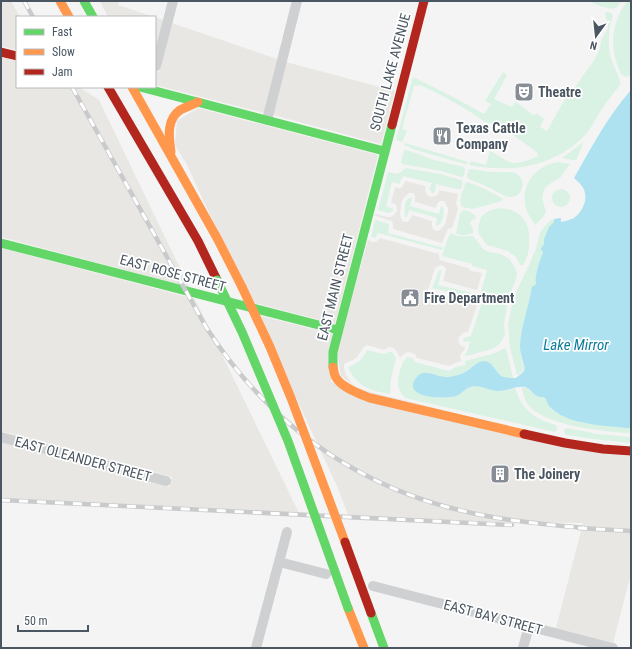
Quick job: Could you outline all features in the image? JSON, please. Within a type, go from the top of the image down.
[{"type":"main road","points":[[60,1],[68,16]]},
{"type":"main road","points":[[84,1],[92,16]]},
{"type":"main road","name":"SOUTH LAKE AVENUE","points":[[384,151],[424,1]]},
{"type":"main road","points":[[1,52],[16,56]]},
{"type":"main road","points":[[109,88],[198,242],[242,332],[288,441],[348,608],[364,648]]},
{"type":"main road","points":[[133,88],[217,238],[270,347],[310,447],[384,648]]},
{"type":"main road","points":[[144,88],[384,151]]},
{"type":"main road","points":[[172,157],[169,126],[178,112],[198,102]]},
{"type":"main road","name":"EAST MAIN STREET","points":[[384,151],[333,352],[332,365],[337,380],[351,390],[370,398],[565,443],[603,449],[631,451]]},
{"type":"main road","name":"EAST ROSE STREET","points":[[1,243],[338,330]]},
{"type":"street","points":[[156,66],[173,1]]},
{"type":"street","points":[[267,120],[297,1]]},
{"type":"street","name":"EAST OLEANDER STREET","points":[[1,437],[166,481]]},
{"type":"street","points":[[256,648],[287,532]]},
{"type":"street","points":[[279,562],[326,574]]},
{"type":"street","name":"EAST BAY STREET","points":[[373,586],[612,648]]},
{"type":"street","points":[[523,648],[529,626]]},
{"type":"shaded area","points":[[1,1],[11,1],[19,16],[16,16],[16,50],[1,46]]},
{"type":"shaded area","points":[[100,1],[119,1],[118,5],[151,16],[108,16]]},
{"type":"shaded area","points":[[156,17],[163,20],[156,47]]},
{"type":"shaded area","points":[[172,23],[277,59],[264,113],[156,85],[156,71],[159,72]]},
{"type":"shaded area","points":[[1,57],[16,61],[16,88],[81,88],[99,100],[189,287],[1,237]]},
{"type":"shaded area","points":[[286,62],[395,91],[381,144],[273,115]]},
{"type":"shaded area","points":[[198,108],[378,155],[335,324],[255,303],[210,215],[187,165],[175,145],[177,121]]},
{"type":"shaded area","points":[[405,181],[426,186],[426,193],[430,197],[436,196],[439,193],[439,190],[458,194],[456,203],[458,209],[455,219],[452,228],[448,229],[442,243],[393,229],[392,221],[374,216],[376,214],[387,217],[394,215],[397,211],[397,207],[395,204],[391,203],[395,187],[401,188]],"holes":[[[409,193],[413,193],[415,195],[415,202],[436,208],[440,201],[444,201],[448,208],[448,212],[445,224],[440,230],[436,231],[433,229],[432,221],[412,215],[408,222],[402,221],[400,214],[401,203],[404,197]]]},
{"type":"shaded area","points":[[380,238],[439,254],[440,260],[468,268],[471,271],[482,273],[477,290],[443,281],[446,269],[441,265],[435,268],[428,290],[431,293],[470,301],[477,305],[468,332],[463,333],[459,337],[458,341],[460,345],[465,347],[460,355],[461,361],[449,366],[417,358],[415,354],[409,352],[405,353],[400,358],[394,348],[389,347],[384,350],[367,345],[357,357],[344,365],[346,375],[355,386],[341,376],[337,352],[368,240],[376,242]]},
{"type":"shaded area","points":[[1,248],[195,299],[299,513],[1,498],[1,442],[169,487],[172,477],[1,431]]},
{"type":"shaded area","points":[[261,316],[332,334],[331,382],[631,457],[631,574],[614,643],[556,628],[583,523],[350,520],[337,486],[296,398]]},
{"type":"green space","points":[[589,1],[622,1],[616,8],[609,8],[602,7]]},
{"type":"green space","points":[[627,1],[631,1],[631,74],[626,77],[620,72],[615,58],[613,41],[618,16]]},
{"type":"green space","points":[[606,12],[612,14],[609,52],[620,85],[585,135],[564,152],[553,158],[518,168],[494,168],[469,165],[471,161],[486,165],[490,151],[513,163],[522,162],[538,156],[537,152],[513,135],[496,125],[485,122],[441,95],[420,85],[414,86],[402,129],[407,131],[402,142],[396,140],[413,77],[484,114],[491,104],[485,101],[503,72],[507,75],[494,99],[511,107],[516,102],[533,115],[536,113],[544,119],[540,127],[547,131],[568,94],[573,90],[593,62],[600,49],[601,40],[608,28],[605,15]]},
{"type":"green space","points":[[405,143],[468,163],[465,164],[412,149],[404,145]]},
{"type":"green space","points":[[582,143],[583,144],[576,160],[562,158]]},
{"type":"green space","points":[[404,150],[434,160],[464,167],[464,176],[461,177],[441,171],[402,164],[401,162]]},
{"type":"green space","points":[[558,162],[570,164],[560,178],[545,188],[542,198],[546,212],[535,225],[526,209],[525,193],[527,185],[531,178],[542,168],[549,164]]},
{"type":"green space","points":[[406,168],[440,174],[461,180],[463,181],[461,189],[436,184],[435,191],[432,193],[429,189],[432,183],[403,176],[399,184],[392,182],[386,206],[393,209],[392,212],[388,213],[378,210],[388,172],[398,174]]},
{"type":"green space","points":[[469,169],[515,173],[519,175],[521,179],[521,191],[519,194],[511,197],[502,195],[491,188],[468,179],[467,176]]},
{"type":"green space","points":[[468,182],[502,198],[502,201],[473,209],[462,207],[460,202],[461,196],[465,184]]},
{"type":"green space","points":[[557,189],[565,189],[570,194],[568,205],[565,207],[557,207],[552,202],[552,194]]},
{"type":"green space","points":[[411,197],[412,199],[410,206],[439,214],[442,206],[444,214],[440,223],[436,226],[437,218],[409,210],[406,218],[406,201]]},
{"type":"green space","points":[[500,208],[508,209],[514,212],[524,219],[527,224],[529,247],[527,258],[523,265],[520,265],[516,257],[508,251],[487,245],[479,234],[478,228],[481,217],[491,210]]},
{"type":"green space","points":[[464,210],[476,216],[470,223],[473,233],[462,235],[456,233],[460,213]]},
{"type":"green space","points":[[554,219],[554,222],[541,248],[543,253],[536,276],[536,284],[531,291],[521,338],[520,352],[524,368],[522,372],[517,375],[510,348],[508,325],[512,304],[536,249],[541,231],[551,220]]},
{"type":"green space","points":[[375,220],[389,224],[388,233],[444,248],[442,250],[378,233],[375,238],[371,237]]},
{"type":"green space","points":[[451,233],[459,236],[473,236],[484,250],[501,254],[509,259],[516,270],[517,275],[508,300],[504,324],[505,335],[501,342],[492,349],[464,356],[470,341],[464,342],[464,338],[471,336],[482,303],[472,297],[432,288],[439,271],[442,270],[438,285],[480,295],[487,270],[472,266],[472,264],[442,256]]},
{"type":"green space","points":[[506,348],[513,378],[501,375],[492,365],[476,364],[464,372],[449,377],[429,373],[419,394],[447,398],[456,396],[473,386],[499,391],[515,388],[525,408],[541,420],[556,425],[558,429],[555,432],[405,398],[399,390],[399,374],[402,364],[407,357],[412,358],[415,362],[449,371],[456,367],[465,365],[465,361],[492,354]]},
{"type":"green space","points":[[367,350],[384,354],[392,352],[396,358],[391,379],[390,394],[370,389],[355,379],[351,373],[348,367],[359,361]]},
{"type":"green space","points":[[522,387],[527,388],[534,394],[543,396],[553,411],[561,415],[581,422],[631,428],[631,433],[578,427],[550,419],[539,414],[530,407],[524,398]]},
{"type":"green space","points":[[567,428],[598,434],[631,437],[631,443],[567,435],[564,432]]},
{"type":"water","name":"Lake Mirror","points":[[631,90],[631,428],[592,424],[576,421],[560,415],[551,408],[546,399],[535,395],[525,387],[498,391],[474,386],[456,396],[445,398],[431,397],[418,393],[414,390],[413,383],[420,374],[427,373],[444,377],[459,375],[483,361],[490,363],[498,373],[504,377],[516,378],[523,372],[525,368],[520,351],[521,335],[532,287],[536,284],[539,263],[543,253],[541,248],[544,244],[544,239],[549,227],[554,222],[554,219],[561,218],[561,222],[568,220],[574,218],[581,211],[585,203],[585,193],[584,189],[574,178],[607,121]]},
{"type":"railway","points":[[24,1],[32,16]]},
{"type":"railway","points":[[73,88],[206,327],[229,360],[255,390],[283,418],[313,442],[345,464],[380,482],[417,497],[455,509],[503,519],[584,528]]},
{"type":"railway","points":[[1,500],[512,525]]},
{"type":"railway","points":[[578,528],[631,531]]},
{"type":"traffic: fast","points":[[84,1],[92,16]]},
{"type":"traffic: fast","points":[[144,88],[384,151]]},
{"type":"traffic: fast","points":[[333,367],[333,352],[392,125]]},
{"type":"traffic: fast","points":[[1,243],[338,330]]},
{"type":"traffic: fast","points":[[217,280],[242,332],[288,441],[348,608]]},
{"type":"traffic: fast","points":[[371,613],[384,648]]},
{"type":"traffic: slow","points":[[60,1],[68,16]]},
{"type":"traffic: slow","points":[[133,88],[217,238],[242,287]]},
{"type":"traffic: slow","points":[[171,152],[170,124],[172,119],[180,110],[198,102]]},
{"type":"traffic: slow","points":[[242,287],[270,347],[291,398],[345,542]]},
{"type":"traffic: slow","points":[[333,367],[335,376],[343,385],[370,398],[524,434]]},
{"type":"traffic: slow","points":[[348,608],[364,648]]},
{"type":"traffic: jam","points":[[392,125],[424,1]]},
{"type":"traffic: jam","points":[[1,52],[16,56]]},
{"type":"traffic: jam","points":[[109,88],[198,241],[217,280]]},
{"type":"traffic: jam","points":[[524,434],[565,443],[603,449],[631,451]]},
{"type":"traffic: jam","points":[[345,542],[371,613]]},
{"type":"place","name":"Theatre","points":[[524,92]]},
{"type":"place","name":"Texas Cattle Company","points":[[442,136]]},
{"type":"place","name":"Fire Department","points":[[410,298]]},
{"type":"place","name":"The Joinery","points":[[500,474]]}]
